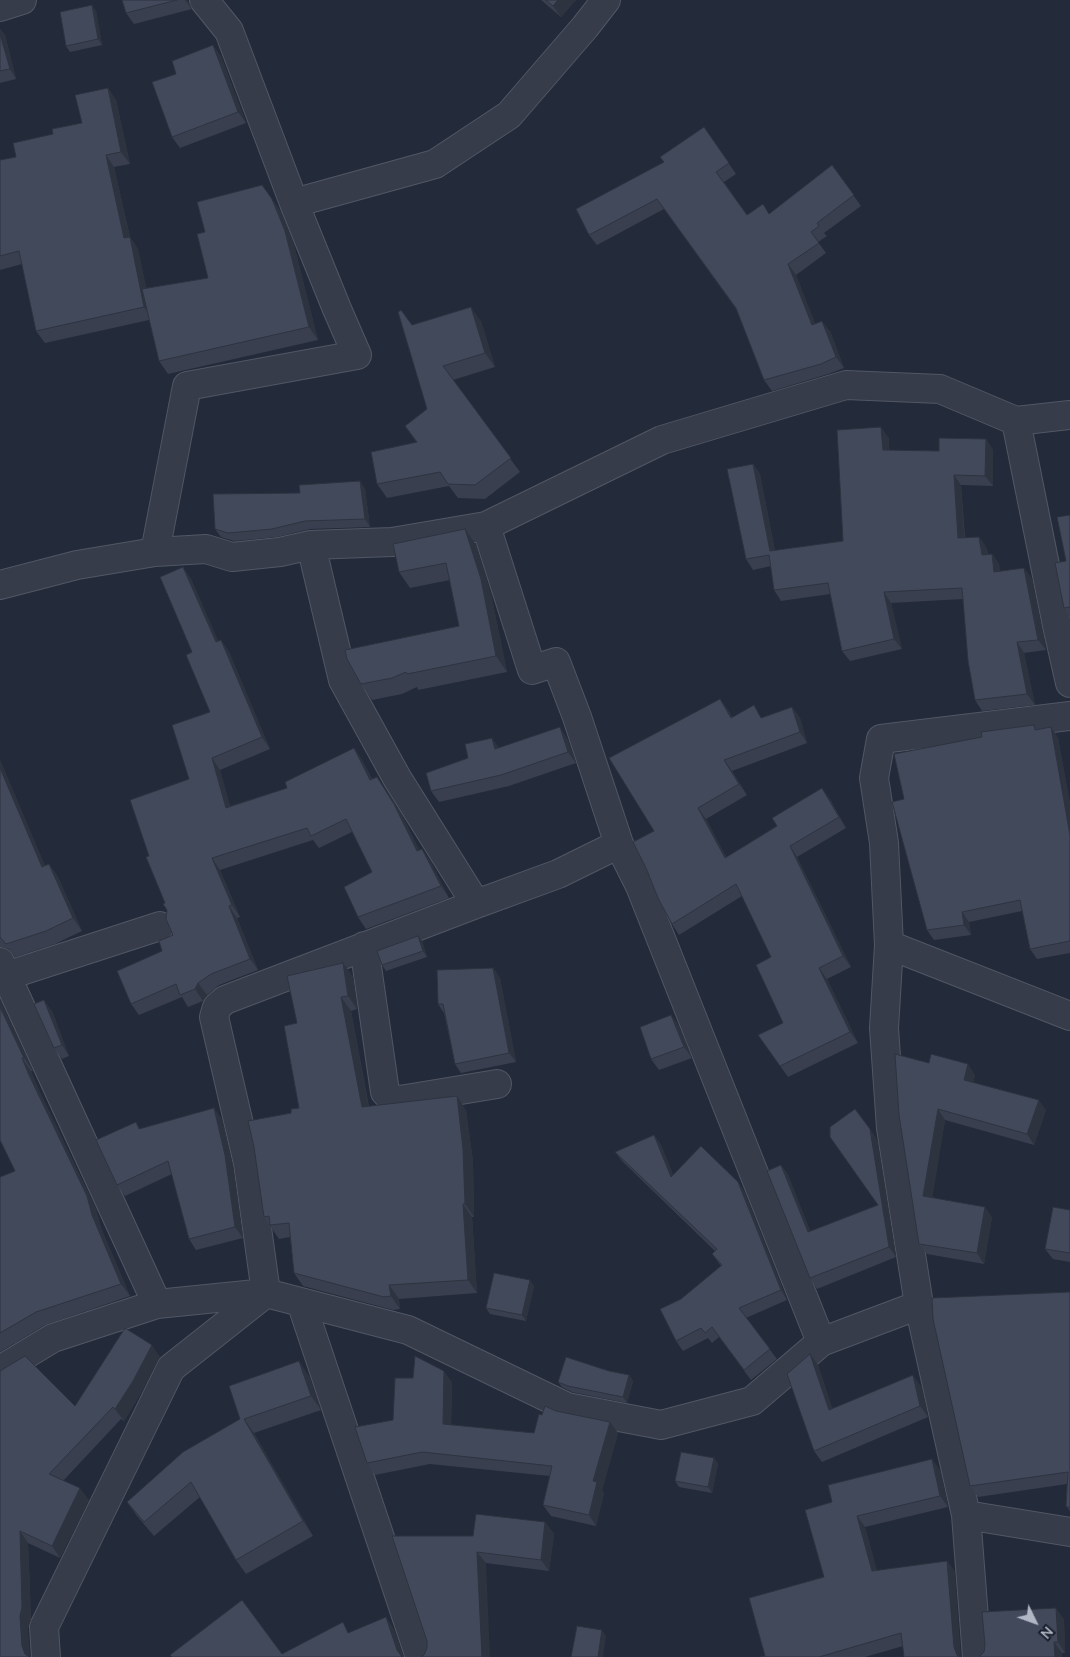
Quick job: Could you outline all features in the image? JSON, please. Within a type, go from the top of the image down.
[{"type":"street","points":[[0,7],[22,0]]},
{"type":"street","points":[[154,552],[187,386],[357,355],[294,203],[229,31],[204,0]]},
{"type":"street","points":[[294,203],[435,164],[509,115],[586,27],[606,0]]},
{"type":"street","points":[[0,585],[77,566],[154,552],[206,549],[232,556],[280,552],[311,545],[392,542],[486,526],[662,440],[846,385],[940,389],[1016,421],[1070,415]]},
{"type":"street","points":[[1016,421],[1064,629],[1070,683]]},
{"type":"street","points":[[486,526],[532,670],[556,662],[618,844],[640,886],[821,1342]]},
{"type":"street","points":[[311,545],[343,680],[397,778],[476,904]]},
{"type":"street","points":[[977,1657],[966,1515],[919,1305],[892,1128],[884,1028],[889,944],[884,843],[874,778],[881,739],[1070,716]]},
{"type":"street","points":[[266,1293],[248,1163],[214,1017],[216,1007],[225,1000],[558,874],[618,844]]},
{"type":"street","points":[[157,1304],[3,969],[160,926]]},
{"type":"street","points":[[889,944],[1070,1016]]},
{"type":"street","points":[[364,946],[385,1092],[392,1099],[400,1100],[497,1084]]},
{"type":"street","points":[[0,1370],[53,1338],[157,1304],[266,1293],[408,1330],[567,1407],[661,1425],[752,1401],[821,1342],[919,1305]]},
{"type":"street","points":[[46,1657],[44,1627],[171,1368],[266,1293]]},
{"type":"street","points":[[301,1302],[420,1657]]},
{"type":"street","points":[[966,1515],[1070,1532]]},
{"type":"building","points":[[122,0],[177,0],[126,13]]},
{"type":"building","points":[[546,0],[558,0],[553,6]]},
{"type":"building","points":[[92,5],[98,39],[66,46],[60,12]]},
{"type":"building","points":[[0,34],[10,69],[0,71]]},
{"type":"building","points":[[213,45],[238,112],[172,137],[152,82],[176,74],[172,61]]},
{"type":"building","points":[[108,88],[121,152],[106,155],[124,238],[130,237],[144,307],[36,331],[19,251],[0,256],[0,160],[16,157],[13,143],[53,134],[52,129],[82,123],[75,95]]},
{"type":"building","points":[[704,127],[729,163],[716,172],[747,215],[763,204],[769,214],[832,165],[854,195],[817,223],[819,226],[811,232],[819,243],[788,264],[812,325],[822,321],[836,357],[821,364],[764,380],[736,308],[657,199],[589,235],[576,209],[664,162],[660,157]]},
{"type":"building","points":[[262,185],[272,199],[285,231],[309,327],[159,361],[142,289],[208,278],[197,234],[205,232],[197,202]]},
{"type":"building","points":[[471,307],[485,353],[443,366],[511,458],[475,485],[448,484],[440,472],[377,484],[371,452],[417,442],[405,426],[427,409],[398,312],[401,310],[412,325]]},
{"type":"building","points":[[881,427],[883,450],[939,451],[939,438],[986,439],[985,476],[954,475],[958,538],[979,537],[982,555],[992,554],[994,572],[1024,568],[1038,640],[1017,642],[1027,694],[975,700],[968,661],[962,588],[884,592],[894,639],[842,651],[828,583],[774,590],[769,555],[746,559],[727,469],[753,464],[770,551],[843,541],[837,430]]},
{"type":"building","points":[[360,481],[365,519],[305,521],[272,529],[228,533],[215,529],[213,494],[300,493],[299,485]]},
{"type":"building","points":[[1070,515],[1070,607],[1064,608],[1055,563],[1066,561],[1057,517]]},
{"type":"building","points":[[465,529],[481,579],[496,656],[407,674],[406,672],[392,678],[361,684],[347,659],[345,650],[459,626],[446,563],[399,572],[393,544]]},
{"type":"building","points":[[183,567],[216,642],[221,640],[262,737],[212,758],[226,808],[287,788],[285,782],[354,748],[370,780],[377,777],[394,804],[417,851],[422,849],[441,886],[358,917],[344,887],[372,872],[346,819],[311,836],[307,828],[212,858],[232,905],[229,906],[250,959],[211,974],[198,983],[195,989],[180,995],[176,984],[131,1004],[117,971],[162,951],[159,941],[173,935],[166,919],[167,910],[163,904],[165,903],[146,857],[149,856],[130,800],[189,779],[172,725],[210,712],[186,655],[192,652],[160,577]]},
{"type":"building","points":[[720,699],[731,718],[754,705],[761,718],[792,707],[800,732],[724,760],[739,784],[698,808],[725,858],[777,826],[772,818],[822,788],[839,817],[790,846],[843,956],[819,968],[850,1032],[780,1066],[758,1035],[783,1023],[756,965],[771,957],[736,884],[672,924],[633,842],[654,831],[609,758]]},
{"type":"building","points":[[1034,725],[1035,730],[1051,727],[1070,835],[1070,941],[1030,949],[1020,900],[962,912],[964,925],[927,930],[892,802],[904,799],[894,754],[982,737],[981,732]]},
{"type":"building","points":[[560,727],[568,752],[501,775],[431,791],[426,773],[468,758],[465,744],[492,738],[495,749]]},
{"type":"building","points":[[0,768],[42,867],[49,864],[73,918],[46,931],[6,944],[0,937]]},
{"type":"building","points":[[418,936],[423,951],[382,965],[377,951]]},
{"type":"building","points":[[343,963],[348,996],[341,997],[362,1107],[457,1096],[463,1149],[465,1204],[463,1204],[468,1280],[389,1285],[391,1296],[384,1297],[294,1273],[289,1223],[270,1225],[269,1216],[264,1217],[254,1147],[248,1121],[291,1113],[291,1109],[299,1108],[284,1026],[297,1023],[287,976]]},
{"type":"building","points":[[493,968],[509,1053],[455,1064],[443,1004],[438,1004],[437,970]]},
{"type":"building","points":[[44,1000],[62,1045],[54,1048],[34,1004]]},
{"type":"building","points":[[0,1007],[24,1058],[22,1058],[29,1075],[87,1196],[92,1215],[121,1284],[36,1312],[0,1333],[0,1177],[15,1171],[0,1140]]},
{"type":"building","points":[[671,1015],[684,1047],[651,1059],[640,1027]]},
{"type":"building","points":[[895,1054],[929,1063],[931,1054],[968,1064],[964,1080],[1039,1100],[1027,1134],[938,1109],[923,1196],[985,1207],[977,1253],[919,1244],[899,1115]]},
{"type":"building","points":[[214,1108],[225,1155],[235,1227],[189,1239],[168,1161],[117,1185],[96,1140],[136,1122],[139,1129]]},
{"type":"building","points":[[855,1109],[870,1129],[889,1247],[810,1278],[767,1171],[781,1165],[808,1232],[878,1205],[830,1137],[830,1127]]},
{"type":"building","points":[[654,1135],[671,1177],[701,1146],[738,1182],[781,1290],[739,1308],[770,1349],[744,1370],[712,1327],[705,1333],[701,1328],[676,1341],[660,1309],[681,1299],[722,1265],[712,1254],[717,1249],[615,1152]]},
{"type":"building","points":[[1053,1207],[1070,1210],[1070,1253],[1045,1249]]},
{"type":"building","points":[[494,1273],[530,1280],[522,1315],[486,1308]]},
{"type":"building","points":[[1070,1292],[1070,1508],[1066,1506],[1068,1472],[970,1486],[933,1319],[932,1298]]},
{"type":"building","points":[[125,1328],[152,1345],[133,1381],[115,1409],[113,1407],[49,1474],[80,1488],[52,1546],[20,1531],[22,1646],[25,1654],[29,1657],[0,1657],[0,1371],[25,1356],[75,1406]]},
{"type":"building","points":[[810,1354],[829,1410],[913,1375],[920,1406],[814,1451],[787,1374]]},
{"type":"building","points":[[415,1356],[444,1371],[443,1424],[534,1433],[539,1414],[542,1415],[545,1406],[556,1411],[610,1422],[593,1481],[597,1482],[589,1515],[543,1505],[552,1466],[422,1452],[367,1463],[355,1427],[393,1420],[395,1378],[413,1378]]},
{"type":"building","points":[[566,1357],[609,1371],[629,1375],[623,1397],[568,1386],[558,1382]]},
{"type":"building","points":[[299,1361],[311,1396],[244,1419],[303,1521],[236,1560],[191,1482],[144,1522],[127,1502],[183,1452],[240,1419],[229,1386]]},
{"type":"building","points":[[681,1452],[714,1458],[708,1487],[675,1481]]},
{"type":"building","points":[[932,1459],[940,1496],[857,1516],[872,1571],[947,1561],[954,1647],[959,1657],[904,1657],[901,1633],[819,1657],[760,1657],[765,1656],[749,1598],[824,1577],[805,1510],[832,1502],[828,1485]]},
{"type":"building","points":[[476,1514],[545,1522],[541,1560],[477,1552],[482,1657],[421,1657],[427,1648],[427,1641],[392,1536],[473,1536]]},
{"type":"building","points":[[242,1600],[282,1654],[343,1622],[348,1633],[386,1617],[397,1650],[402,1657],[172,1657],[170,1655]]},
{"type":"building","points":[[1056,1608],[1058,1642],[1054,1642],[1055,1657],[979,1657],[984,1652],[985,1645],[982,1612]]},
{"type":"building","points":[[577,1626],[602,1630],[598,1657],[571,1657]]}]
